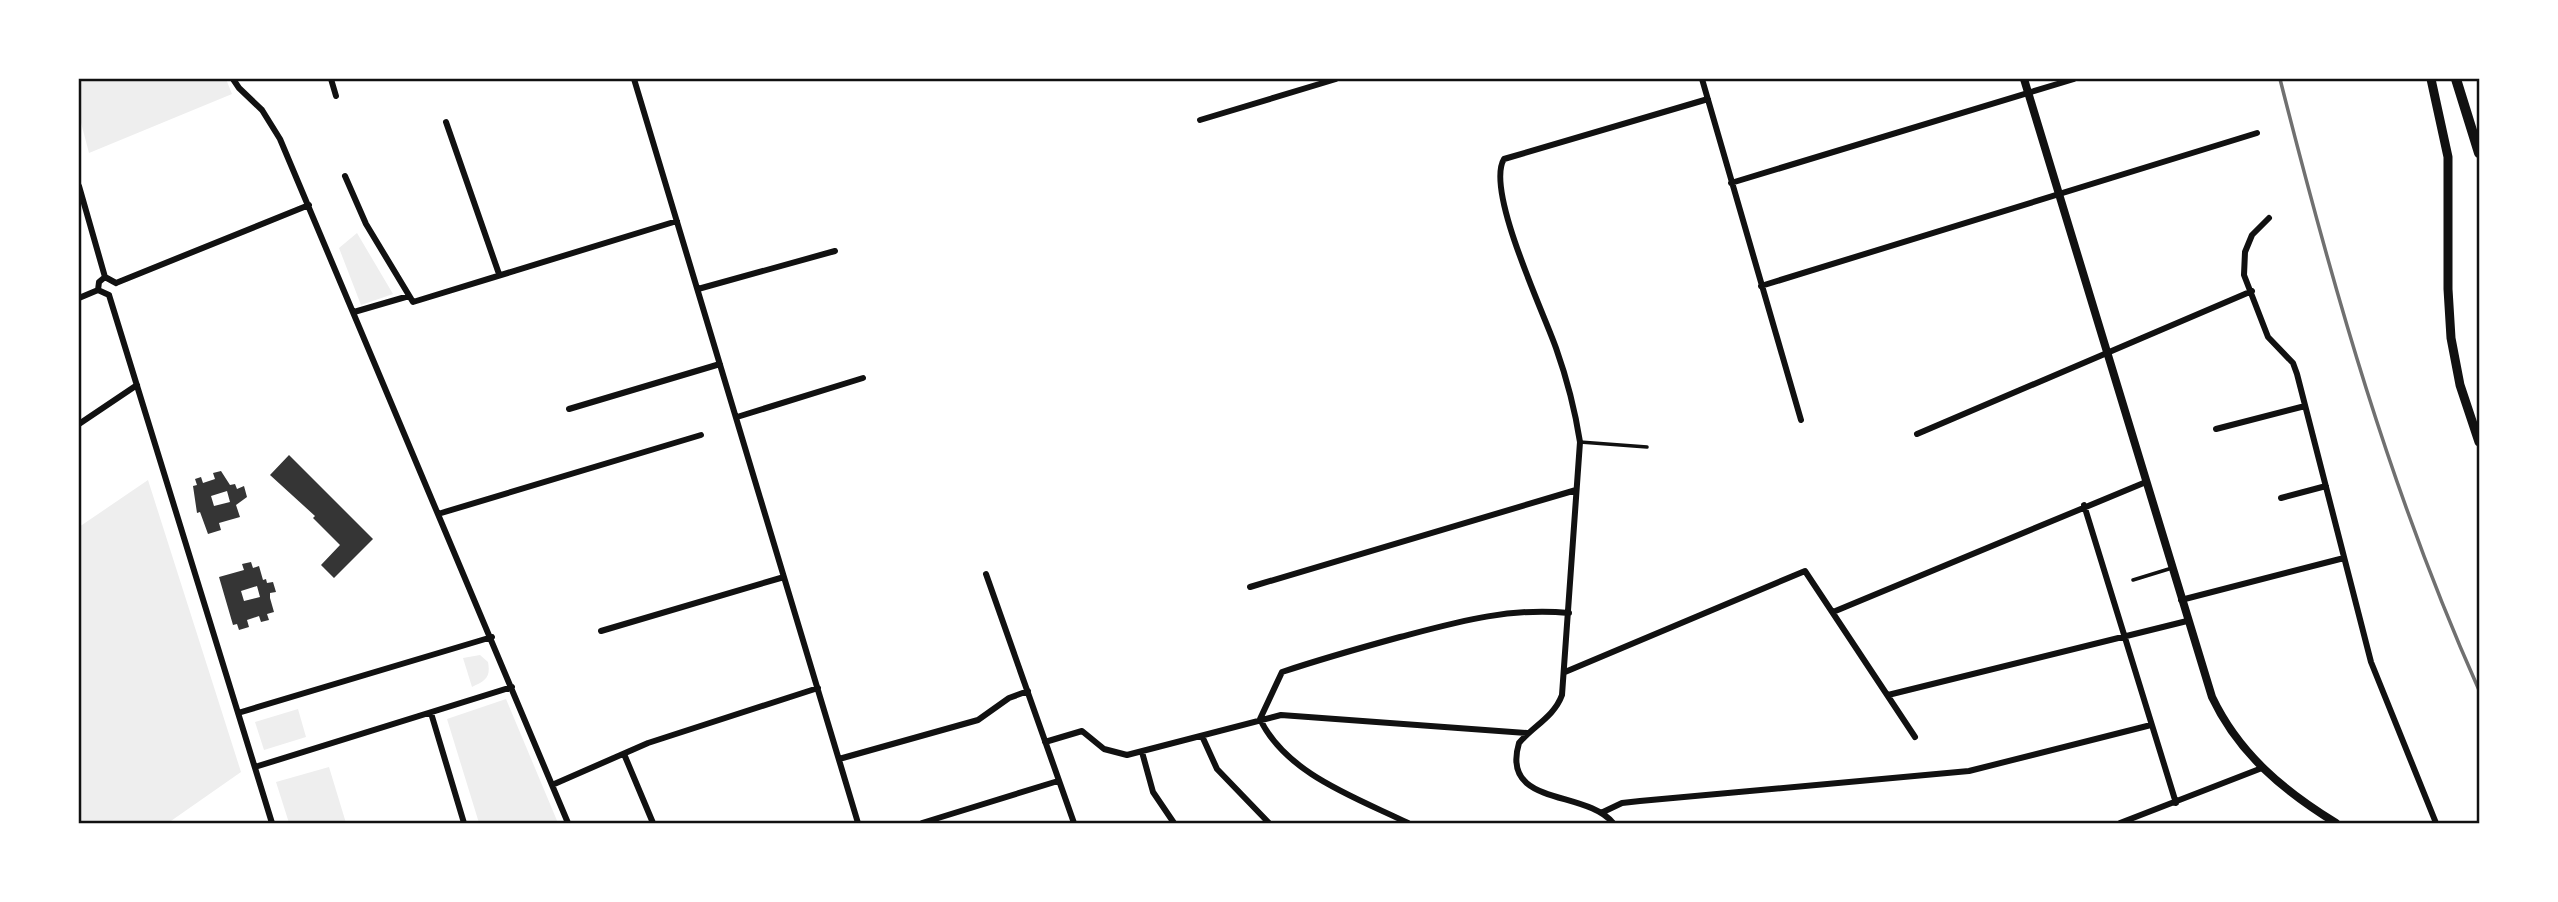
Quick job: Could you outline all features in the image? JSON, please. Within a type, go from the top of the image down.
[{"type":"main road","points":[[2431,79],[2448,157],[2448,289],[2451,338],[2460,385],[2479,442]]},
{"type":"main road","points":[[2456,79],[2479,153]]},
{"type":"street","points":[[233,79],[239,89],[262,110],[280,139],[492,637],[568,823]]},
{"type":"street","points":[[331,79],[336,96]]},
{"type":"street","points":[[634,79],[858,823]]},
{"type":"street","points":[[1200,120],[1336,79]]},
{"type":"street","points":[[1704,79],[1731,183],[1801,420]]},
{"type":"street","points":[[2024,79],[2181,600],[2222,718],[2262,768],[2293,797],[2336,823]]},
{"type":"street","points":[[1731,183],[2074,79]]},
{"type":"street","points":[[1613,823],[1603,812],[1529,787],[1517,774],[1515,767],[1519,743],[1559,705],[1565,672],[1580,442],[1574,405],[1555,345],[1520,256],[1505,206],[1500,166],[1504,159],[1708,99]]},
{"type":"street","points":[[446,122],[499,274]]},
{"type":"street","points":[[1761,286],[2258,133]]},
{"type":"street","points":[[345,176],[366,224],[413,302],[677,221]]},
{"type":"street","points":[[79,186],[105,277],[116,284]]},
{"type":"street","points":[[116,284],[309,205]]},
{"type":"street","points":[[2269,218],[2252,235],[2245,252],[2244,275],[2268,337],[2293,363],[2371,662],[2436,823]]},
{"type":"street","points":[[698,289],[835,251]]},
{"type":"street","points":[[98,290],[99,282],[105,277]]},
{"type":"street","points":[[109,295],[114,292],[116,284]]},
{"type":"street","points":[[79,298],[98,290],[109,295],[272,823]]},
{"type":"street","points":[[1917,434],[2252,291]]},
{"type":"street","points":[[354,312],[409,296]]},
{"type":"street","points":[[569,409],[720,364]]},
{"type":"street","points":[[737,417],[863,378]]},
{"type":"street","points":[[79,424],[136,384]]},
{"type":"street","points":[[2216,429],[2305,406]]},
{"type":"street","points":[[438,514],[701,435]]},
{"type":"street","points":[[1833,612],[2084,505],[2146,482]]},
{"type":"street","points":[[2281,498],[2326,486]]},
{"type":"street","points":[[1250,587],[1576,490]]},
{"type":"street","points":[[2084,505],[2176,803]]},
{"type":"street","points":[[2181,600],[2344,558]]},
{"type":"street","points":[[1565,672],[1805,571],[1915,737]]},
{"type":"street","points":[[986,574],[1074,823]]},
{"type":"street","points":[[601,631],[784,577]]},
{"type":"street","points":[[1260,719],[1282,673],[1317,660],[1493,613],[1537,610],[1569,613]]},
{"type":"street","points":[[1888,695],[2188,621]]},
{"type":"street","points":[[238,713],[492,637]]},
{"type":"street","points":[[255,768],[512,687]]},
{"type":"street","points":[[552,785],[648,743],[818,688]]},
{"type":"street","points":[[839,759],[978,720],[990,714],[996,706],[1028,691]]},
{"type":"street","points":[[431,713],[464,823]]},
{"type":"street","points":[[1045,742],[1083,731],[1104,749],[1127,755],[1282,715],[1527,733]]},
{"type":"street","points":[[1260,719],[1270,741],[1309,771],[1331,786],[1408,823]]},
{"type":"street","points":[[1603,812],[1622,803],[1969,771],[2151,725]]},
{"type":"street","points":[[1202,736],[1217,769],[1269,823]]},
{"type":"street","points":[[1142,752],[1153,792],[1174,823]]},
{"type":"street","points":[[624,754],[653,823]]},
{"type":"street","points":[[2120,823],[2262,768]]},
{"type":"street","points":[[922,823],[1058,781]]},
{"type":"lane","points":[[1580,442],[1647,447]]},
{"type":"lane","points":[[2133,580],[2172,568]]},
{"type":"shaded area","points":[[79,79],[226,79],[232,94],[89,153],[79,115]]},
{"type":"shaded area","points":[[357,233],[393,294],[361,305],[339,248]]},
{"type":"shaded area","points":[[148,480],[241,772],[168,823],[79,823],[79,527]]},
{"type":"shaded area","points":[[480,655],[488,662],[489,672],[484,681],[472,687],[463,658]]},
{"type":"shaded area","points":[[506,699],[558,823],[479,823],[447,719]]},
{"type":"shaded area","points":[[298,709],[306,737],[264,750],[255,722]]},
{"type":"shaded area","points":[[329,767],[346,823],[289,823],[276,782]]},
{"type":"building","points":[[289,455],[373,539],[334,578],[321,565],[340,545],[313,518],[315,516],[270,475]]},
{"type":"building","points":[[221,471],[230,485],[235,484],[237,489],[244,486],[247,497],[236,505],[240,517],[219,523],[221,530],[208,534],[200,512],[197,513],[193,486],[197,485],[195,479],[201,477],[203,483],[215,479],[213,473]],"holes":[[[227,491],[230,502],[214,506],[211,496]]]},
{"type":"building","points":[[251,562],[253,568],[259,566],[263,580],[266,579],[267,583],[273,582],[276,592],[270,593],[274,612],[267,614],[269,620],[261,622],[259,616],[247,620],[249,627],[239,630],[237,624],[233,625],[219,577],[244,570],[242,564]],"holes":[[[257,586],[260,597],[244,601],[241,591]]]},
{"type":"railway","points":[[2280,79],[2321,235],[2366,389],[2418,541],[2479,690]]}]
